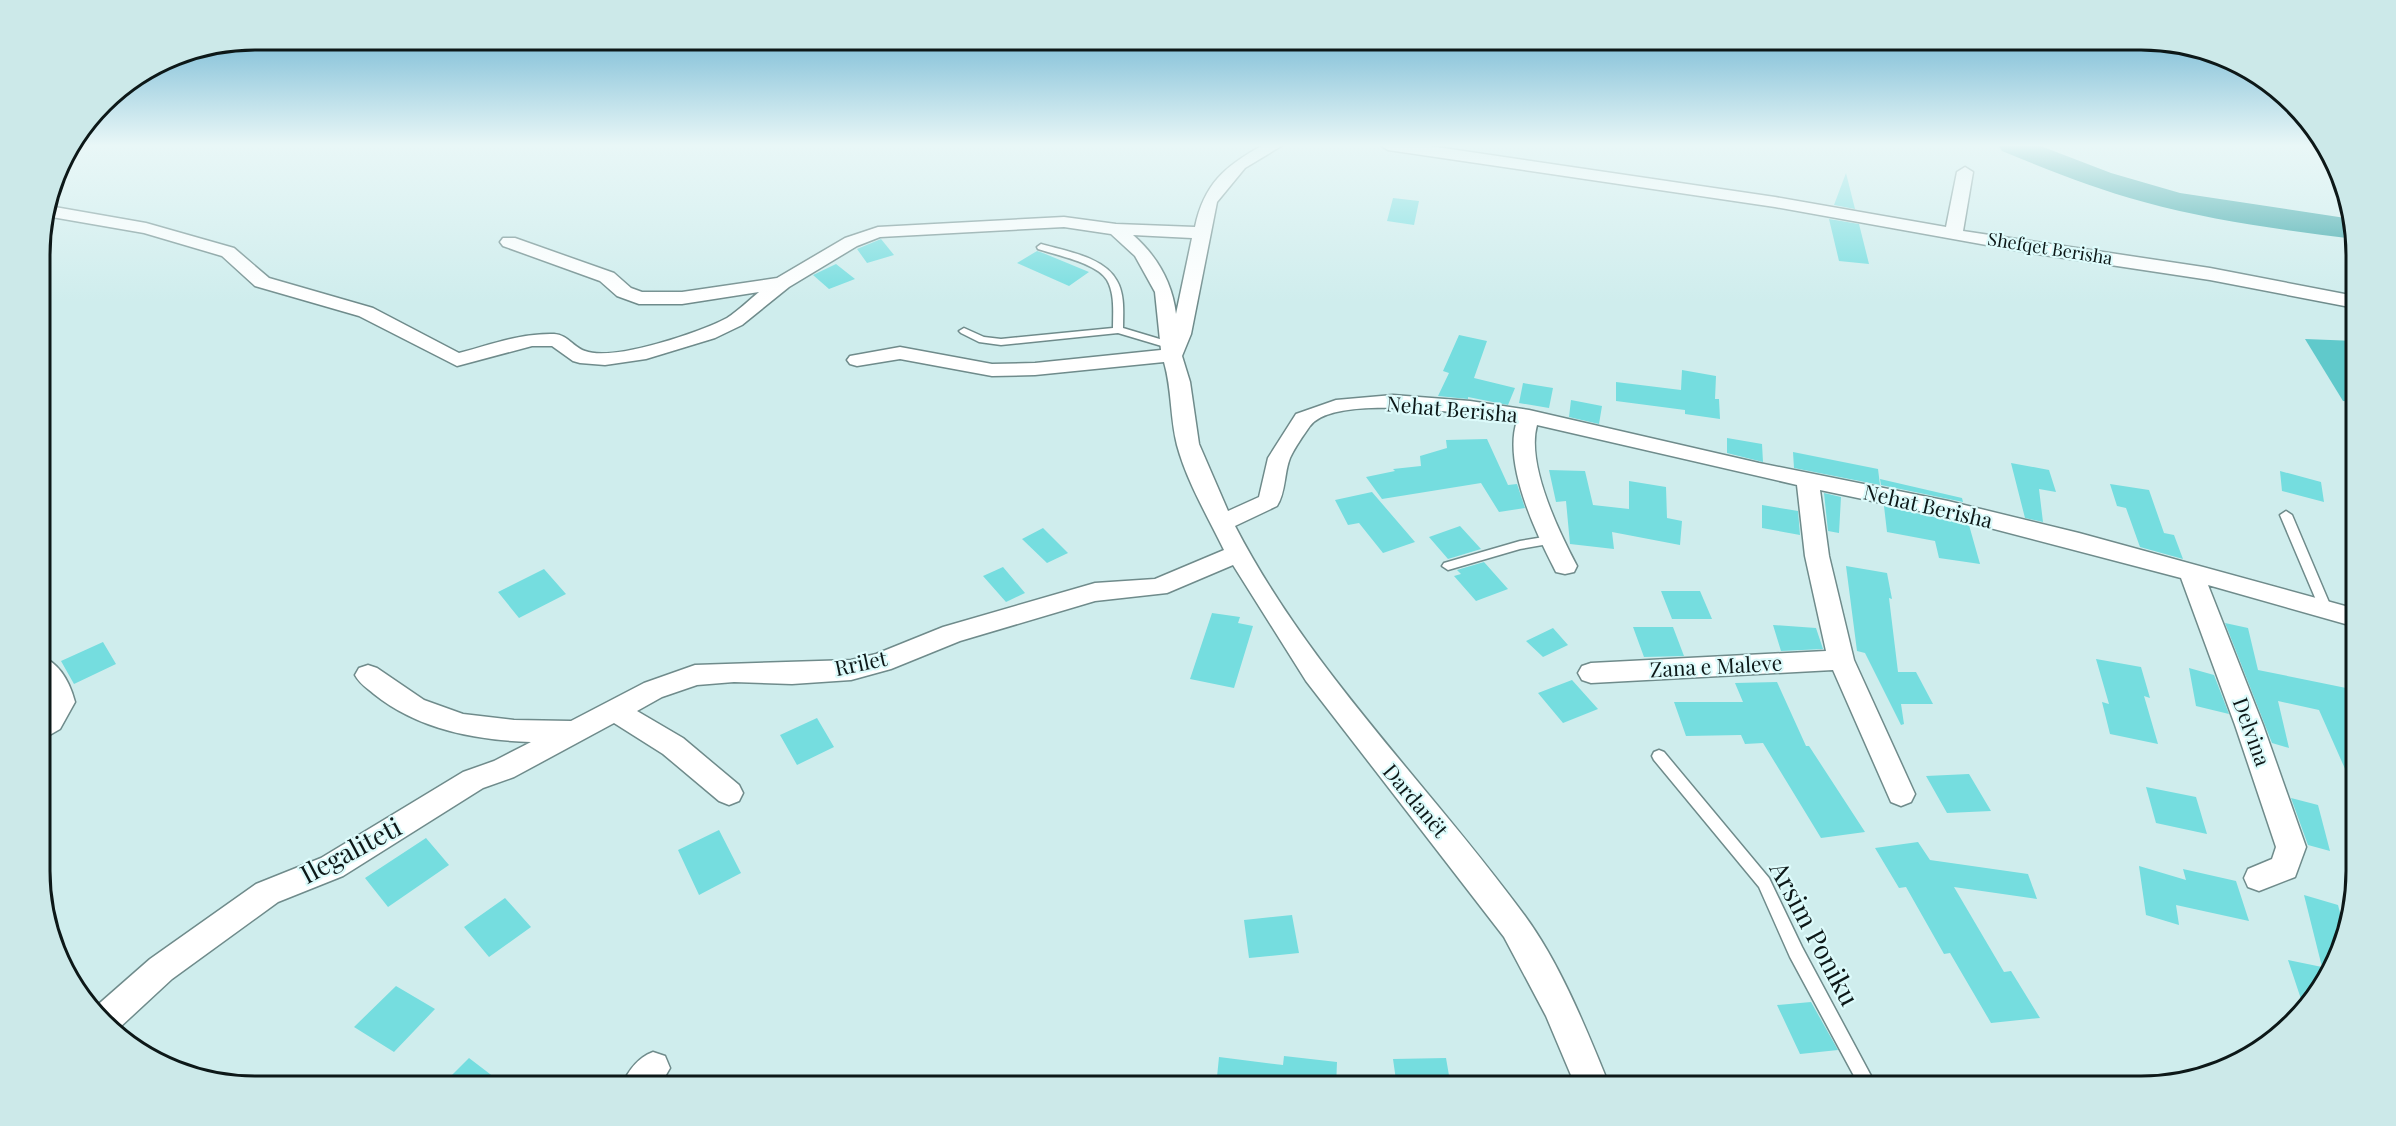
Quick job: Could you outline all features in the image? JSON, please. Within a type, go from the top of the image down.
[{"type":"street","points":[[857,360],[900,353],[992,370],[1035,369],[1171,350],[1181,333],[1209,201],[1212,198]]},
{"type":"street","name":"Shefqet Berisha","points":[[1741,198],[2211,274],[2346,300]]},
{"type":"street","points":[[1954,234],[1960,198]]},
{"type":"street","points":[[54,213],[146,228],[228,252],[262,282],[366,312],[457,360],[531,340],[557,340],[580,357],[605,359],[639,355],[708,334],[735,321],[782,283],[851,242],[878,232],[1064,222],[1116,229],[1202,233]]},
{"type":"street","name":"Dardanët","points":[[1116,229],[1143,253],[1164,292],[1171,350],[1188,444],[1221,523],[1238,554],[1315,674],[1515,927],[1560,1009],[1588,1076]]},
{"type":"street","points":[[509,242],[607,277],[624,292],[639,298],[682,298],[782,283]]},
{"type":"street","name":"Nehat Berisha","points":[[1221,523],[1269,501],[1279,458],[1304,419],[1336,406],[1393,401],[1470,407],[1528,417],[1948,509],[2346,615]]},
{"type":"street","name":"Nehat Berisha","points":[[1528,417],[1523,438],[1529,470],[1550,540],[1565,566]]},
{"type":"street","points":[[1808,480],[1817,556],[1841,660],[1902,794]]},
{"type":"street","name":"Rrilet","points":[[615,711],[653,690],[695,675],[734,672],[792,674],[861,667],[952,634],[1095,592],[1158,587],[1238,554]]},
{"type":"street","name":"Delvina","points":[[2191,572],[2249,724],[2291,847],[2284,868],[2259,878]]},
{"type":"street","name":"Zana e Maleve","points":[[1591,673],[1841,660]]},
{"type":"street","points":[[368,675],[389,693],[444,722],[503,732],[572,731]]},
{"type":"street","points":[[50,677],[57,685],[62,702],[50,723]]},
{"type":"street","points":[[615,711],[674,746],[729,793]]},
{"type":"street","name":"Ilegaliteti","points":[[109,1015],[161,969],[267,893],[332,867],[472,780],[504,769],[572,731],[615,711]]},
{"type":"lane","points":[[1041,247],[1088,262],[1111,278],[1118,301],[1118,330]]},
{"type":"lane","points":[[964,331],[982,340],[1001,342],[1118,330],[1171,350]]},
{"type":"lane","points":[[2286,514],[2325,608]]},
{"type":"lane","points":[[1448,566],[1509,548],[1550,540]]},
{"type":"lane","name":"Arsim Poniku","points":[[1659,756],[1764,883],[1796,952],[1863,1076]]},
{"type":"shaded area","points":[[2305,339],[2346,341],[2346,401],[2343,401]]},
{"type":"building","points":[[1393,198],[1419,201],[1414,225],[1387,221]]},
{"type":"building","points":[[1837,198],[1852,198],[1855,209],[1834,205]]},
{"type":"building","points":[[1829,219],[1859,224],[1869,264],[1839,261]]},
{"type":"building","points":[[881,239],[894,255],[867,263],[857,249]]},
{"type":"building","points":[[1037,251],[1089,272],[1069,286],[1017,263]]},
{"type":"building","points":[[836,264],[855,279],[829,289],[813,275]]},
{"type":"building","points":[[1459,335],[1487,341],[1474,378],[1515,388],[1508,405],[1468,397],[1468,399],[1438,396],[1449,373],[1443,371]]},
{"type":"building","points":[[1682,370],[1716,376],[1715,399],[1719,399],[1720,419],[1685,414],[1685,410],[1616,401],[1616,382],[1681,390]]},
{"type":"building","points":[[1523,383],[1553,388],[1549,408],[1519,403]]},
{"type":"building","points":[[1571,400],[1602,406],[1599,424],[1569,417]]},
{"type":"building","points":[[1727,438],[1762,444],[1763,462],[1727,453]]},
{"type":"building","points":[[1487,439],[1508,485],[1517,484],[1525,508],[1499,512],[1481,483],[1382,499],[1366,477],[1395,471],[1393,469],[1421,466],[1420,456],[1447,448],[1446,440]]},
{"type":"building","points":[[1793,452],[1878,469],[1880,485],[1794,468]]},
{"type":"building","points":[[2011,463],[2049,470],[2056,492],[2039,489],[2043,522],[2025,518]]},
{"type":"building","points":[[1549,470],[1585,471],[1593,505],[1629,509],[1629,481],[1666,487],[1667,518],[1682,521],[1680,545],[1612,532],[1614,549],[1570,544],[1566,501],[1556,502]]},
{"type":"building","points":[[2280,471],[2321,482],[2324,502],[2282,491]]},
{"type":"building","points":[[1880,479],[1962,498],[1963,502],[1881,485]]},
{"type":"building","points":[[2110,484],[2149,490],[2164,533],[2174,535],[2183,559],[2140,547],[2126,508],[2117,506]]},
{"type":"building","points":[[1372,492],[1415,542],[1383,553],[1359,523],[1348,525],[1335,500]]},
{"type":"building","points":[[1824,493],[1841,497],[1839,533],[1828,531]]},
{"type":"building","points":[[1762,505],[1798,511],[1800,535],[1762,528]]},
{"type":"building","points":[[1884,506],[1969,525],[1980,564],[1939,558],[1935,541],[1887,532]]},
{"type":"building","points":[[1460,526],[1481,549],[1448,559],[1429,537]]},
{"type":"building","points":[[1043,528],[1068,553],[1047,563],[1022,539]]},
{"type":"building","points":[[1484,562],[1508,589],[1476,601],[1454,576],[1461,574],[1457,570]]},
{"type":"building","points":[[1846,566],[1887,573],[1892,599],[1889,598],[1898,672],[1916,672],[1933,704],[1901,704],[1904,724],[1901,725],[1865,653],[1857,651]]},
{"type":"building","points":[[1003,567],[1025,593],[1006,602],[983,576]]},
{"type":"building","points":[[544,569],[566,594],[519,618],[498,592]]},
{"type":"building","points":[[1661,591],[1700,591],[1712,619],[1672,619]]},
{"type":"building","points":[[1212,613],[1240,617],[1238,623],[1253,626],[1234,688],[1190,679]]},
{"type":"building","points":[[2225,623],[2248,628],[2258,670],[2346,688],[2346,771],[2319,710],[2278,701],[2289,748],[2272,743]]},
{"type":"building","points":[[1773,625],[1816,628],[1823,649],[1781,651]]},
{"type":"building","points":[[1633,627],[1673,627],[1684,656],[1644,657]]},
{"type":"building","points":[[1553,628],[1568,645],[1543,657],[1526,641]]},
{"type":"building","points":[[103,642],[116,664],[74,684],[61,661]]},
{"type":"building","points":[[2096,659],[2141,667],[2150,698],[2144,696],[2158,744],[2110,734],[2102,702],[2109,704]]},
{"type":"building","points":[[2189,668],[2214,675],[2229,714],[2196,706]]},
{"type":"building","points":[[1572,680],[1598,709],[1563,723],[1538,693]]},
{"type":"building","points":[[1777,682],[1806,746],[1809,746],[1865,832],[1821,838],[1763,743],[1745,744],[1741,735],[1686,736],[1674,702],[1743,702],[1735,683]]},
{"type":"building","points":[[817,718],[834,747],[797,765],[780,735]]},
{"type":"building","points":[[1969,774],[1991,811],[1947,813],[1926,776]]},
{"type":"building","points":[[2146,787],[2196,797],[2207,834],[2156,823]]},
{"type":"building","points":[[2291,798],[2318,805],[2330,851],[2308,845]]},
{"type":"building","points":[[719,830],[741,873],[699,895],[678,850]]},
{"type":"building","points":[[426,838],[449,865],[388,907],[365,878]]},
{"type":"building","points":[[1918,842],[1930,860],[2028,874],[2037,899],[1954,887],[2004,972],[2011,971],[2040,1018],[1991,1023],[1950,953],[1944,954],[1906,887],[1899,888],[1875,848]]},
{"type":"building","points":[[2139,866],[2186,880],[2183,869],[2236,881],[2249,921],[2176,905],[2179,925],[2146,915]]},
{"type":"building","points":[[2304,895],[2338,905],[2341,918],[2331,950],[2319,974],[2301,999],[2288,960],[2322,967]]},
{"type":"building","points":[[505,898],[531,927],[489,957],[464,927]]},
{"type":"building","points":[[1292,915],[1299,953],[1249,958],[1244,920]]},
{"type":"building","points":[[396,986],[435,1009],[394,1052],[354,1027]]},
{"type":"building","points":[[1811,1002],[1838,1050],[1800,1054],[1777,1005]]},
{"type":"building","points":[[1284,1056],[1337,1062],[1336,1076],[1217,1076],[1219,1057],[1283,1065]]},
{"type":"building","points":[[469,1058],[493,1076],[451,1076]]},
{"type":"building","points":[[1446,1058],[1449,1076],[1395,1076],[1393,1059]]},
{"type":"waterway","points":[[2161,198],[2229,211],[2345,228]]}]
